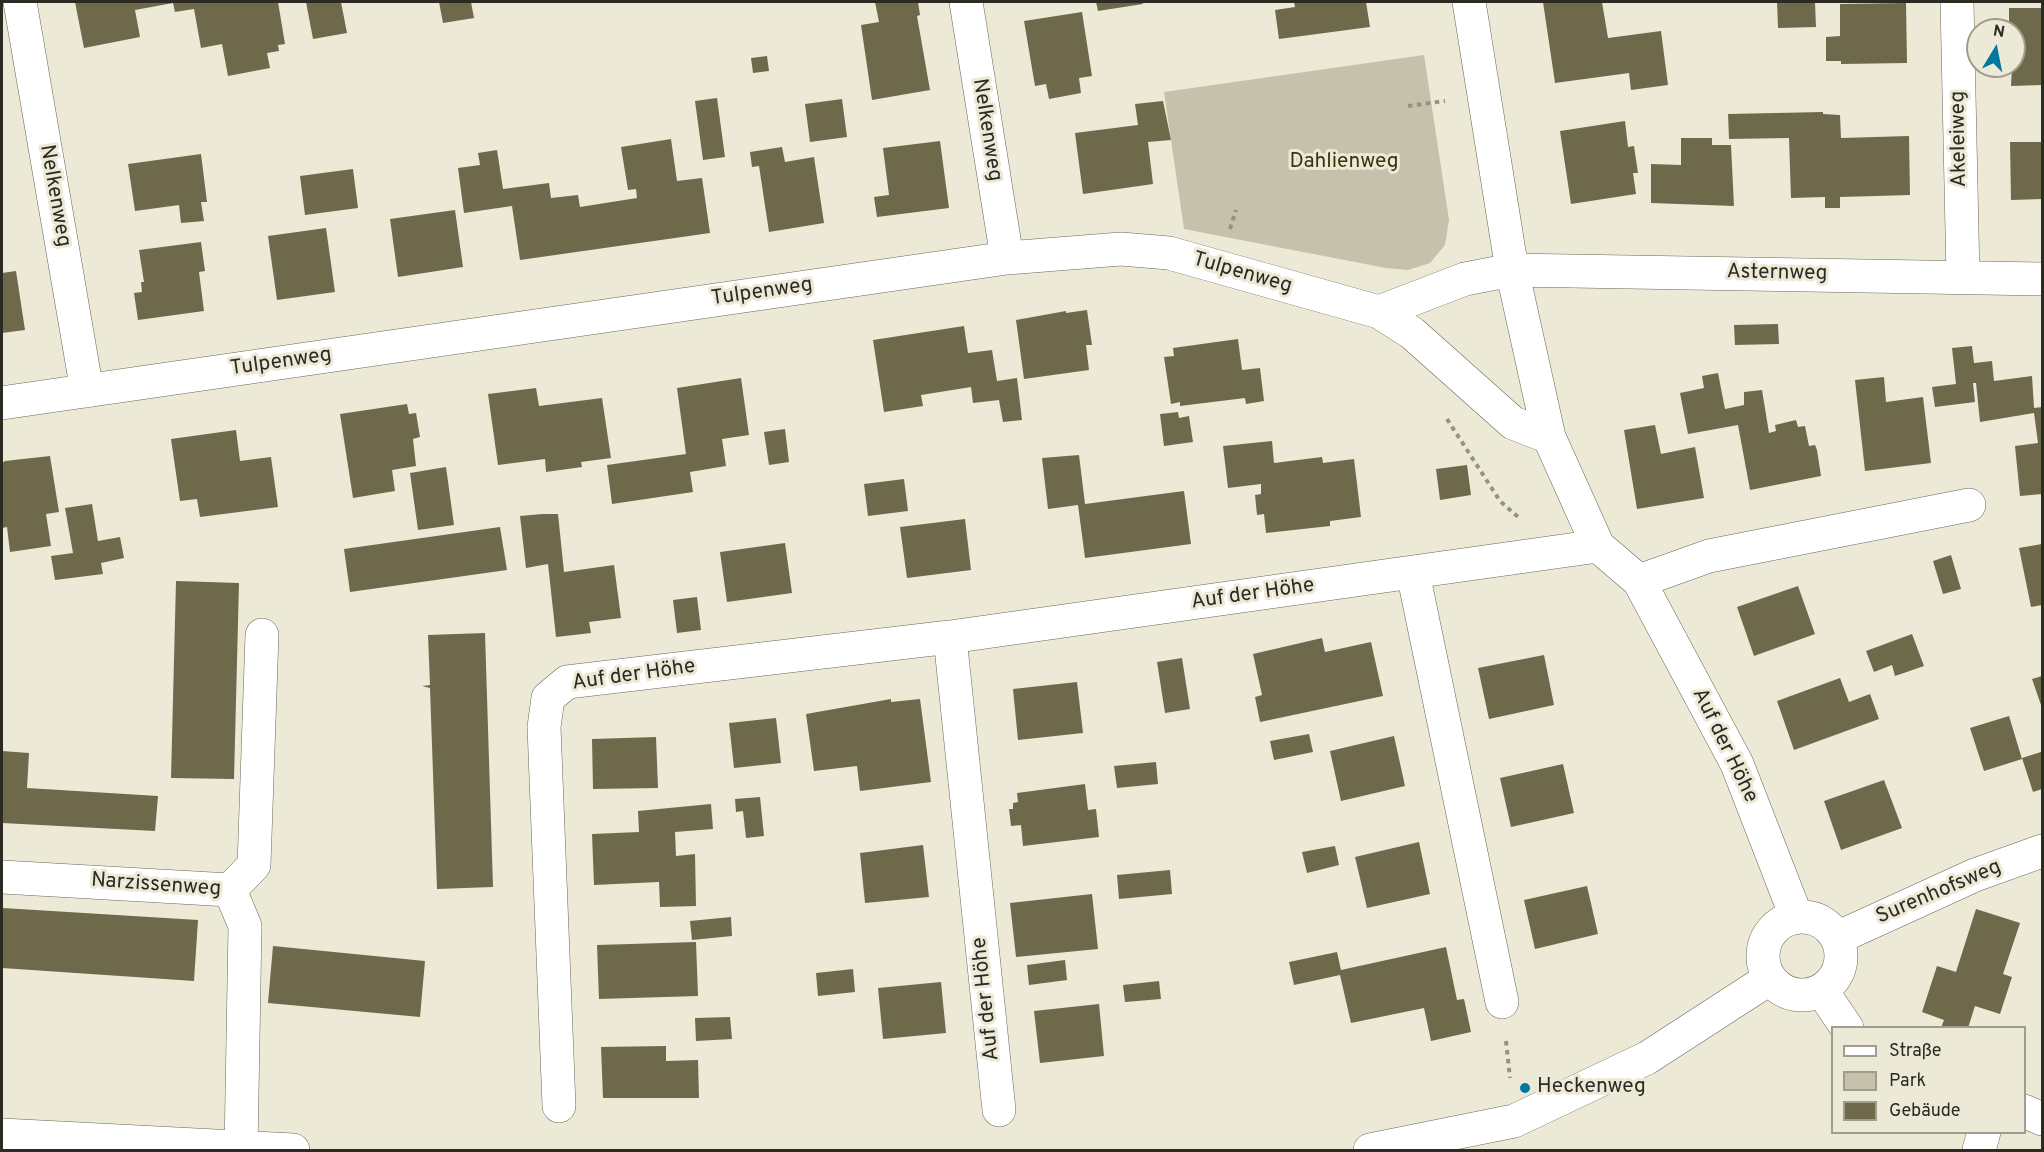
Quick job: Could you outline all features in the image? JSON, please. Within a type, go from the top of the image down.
[{"type":"street","name":"Nelkenweg","points":[[20,2],[87,391]]},
{"type":"street","name":"Nelkenweg","points":[[966,2],[1007,258]]},
{"type":"street","points":[[1379,312],[1465,279],[1512,270],[1469,2]]},
{"type":"street","name":"Akeleiweg","points":[[1957,2],[1963,277]]},
{"type":"street","name":"Tulpenweg","points":[[2,403],[1007,258],[1121,249],[1169,253],[1379,312]]},
{"type":"street","name":"Asternweg","points":[[1512,270],[2043,279]]},
{"type":"street","name":"Auf der Höhe","points":[[1512,270],[1549,437],[1598,546],[1639,581],[1737,764],[1796,916]]},
{"type":"street","points":[[1379,312],[1412,333],[1514,423],[1549,437]]},
{"type":"street","points":[[1639,581],[1709,556],[1969,505]]},
{"type":"street","name":"Auf der Höhe","points":[[559,1106],[544,727],[548,698],[567,682],[950,638],[1598,546]]},
{"type":"street","points":[[1413,573],[1502,1002]]},
{"type":"street","points":[[230,890],[254,865],[262,635]]},
{"type":"street","name":"Auf der Höhe","points":[[950,638],[999,1110]]},
{"type":"street","name":"Surenhofsweg","points":[[1837,938],[1975,874],[2043,851]]},
{"type":"street","name":"Narzissenweg","points":[[2,877],[230,890],[245,926],[241,1149]]},
{"type":"street","points":[[1796,916],[1812,917],[1827,925],[1837,938],[1841,952],[1840,968],[1833,981],[1821,991],[1808,996],[1793,995],[1780,989],[1769,979],[1762,960],[1765,940],[1777,924],[1796,916]]},
{"type":"street","points":[[1370,1150],[1514,1121],[1647,1058],[1769,979]]},
{"type":"street","points":[[1821,991],[1846,1026]]},
{"type":"street","points":[[2026,1111],[2043,1119]]},
{"type":"street","points":[[1979,1150],[1983,1134]]},
{"type":"street","points":[[2,1135],[293,1150]]},
{"type":"path","points":[[1444,415],[1500,501],[1558,552]]},
{"type":"path","points":[[1502,1002],[1514,1121]]},
{"type":"green space","name":"Dahlienweg","points":[[1424,55],[1449,220],[1445,245],[1430,263],[1408,270],[1386,268],[1184,229],[1164,92]]},
{"type":"building","points":[[75,2],[278,2],[285,44],[278,45],[279,51],[267,53],[270,68],[228,76],[222,44],[201,48],[194,9],[175,12],[173,3],[135,10],[140,37],[84,48]]},
{"type":"building","points":[[306,2],[341,2],[347,33],[313,39]]},
{"type":"building","points":[[439,2],[471,2],[474,18],[443,23]]},
{"type":"building","points":[[875,2],[918,2],[920,15],[917,16],[930,90],[872,100],[861,25],[879,22]]},
{"type":"building","points":[[1096,2],[1142,2],[1143,4],[1098,11]]},
{"type":"building","points":[[1294,2],[1366,2],[1370,27],[1279,39],[1275,10],[1295,7]]},
{"type":"building","points":[[1543,2],[1602,2],[1608,38],[1661,31],[1668,85],[1631,90],[1629,73],[1555,83]]},
{"type":"building","points":[[1777,2],[1815,2],[1816,27],[1778,28]]},
{"type":"building","points":[[1906,3],[1907,63],[1841,64],[1841,61],[1826,61],[1826,37],[1840,36],[1840,4]]},
{"type":"building","points":[[2009,8],[2042,8],[2042,85],[2011,86],[2011,78],[2026,78],[2026,18],[2009,18]]},
{"type":"building","points":[[1082,12],[1092,76],[1079,78],[1081,93],[1049,99],[1046,84],[1035,86],[1024,21]]},
{"type":"building","points":[[767,56],[769,71],[753,73],[751,58]]},
{"type":"building","points":[[717,98],[725,157],[703,160],[695,101]]},
{"type":"building","points":[[842,99],[847,137],[810,142],[805,104]]},
{"type":"building","points":[[1163,101],[1171,140],[1148,142],[1153,184],[1083,194],[1075,133],[1138,125],[1135,104]]},
{"type":"building","points":[[1823,112],[1823,114],[1840,115],[1841,138],[1909,136],[1910,195],[1840,197],[1840,208],[1825,208],[1825,197],[1791,198],[1789,138],[1729,139],[1728,114]]},
{"type":"building","points":[[1625,121],[1628,147],[1634,146],[1638,173],[1633,173],[1636,194],[1571,204],[1560,131]]},
{"type":"building","points":[[1681,138],[1712,138],[1712,145],[1731,145],[1734,206],[1651,203],[1651,164],[1681,165]]},
{"type":"building","points":[[671,139],[677,181],[702,178],[710,233],[520,260],[512,206],[464,213],[458,168],[480,165],[478,153],[497,150],[503,189],[549,183],[551,198],[578,195],[580,207],[637,198],[636,189],[628,190],[621,147]]},
{"type":"building","points":[[940,141],[949,208],[877,217],[874,197],[889,195],[883,148]]},
{"type":"building","points":[[2010,142],[2042,142],[2042,199],[2011,200]]},
{"type":"building","points":[[782,147],[785,162],[814,157],[824,223],[769,232],[759,166],[752,167],[750,152]]},
{"type":"building","points":[[201,154],[207,202],[201,202],[204,221],[181,223],[179,205],[135,211],[128,164]]},
{"type":"building","points":[[353,169],[358,208],[305,215],[300,176]]},
{"type":"building","points":[[455,210],[463,267],[398,277],[390,219]]},
{"type":"building","points":[[326,228],[335,292],[277,300],[268,236]]},
{"type":"building","points":[[201,242],[205,271],[199,272],[204,311],[138,320],[134,293],[142,292],[141,282],[144,282],[139,250]]},
{"type":"building","points":[[16,271],[25,330],[2,333],[2,273]]},
{"type":"building","points":[[1087,310],[1092,345],[1086,345],[1089,370],[1024,379],[1016,320],[1066,311],[1066,313]]},
{"type":"building","points":[[1778,324],[1779,344],[1735,345],[1734,325]]},
{"type":"building","points":[[964,326],[968,353],[992,350],[997,381],[1017,378],[1022,420],[1003,422],[999,400],[973,403],[971,387],[921,395],[923,406],[884,412],[873,340]]},
{"type":"building","points":[[1238,339],[1242,370],[1260,368],[1264,401],[1246,404],[1245,398],[1180,406],[1180,402],[1171,404],[1164,357],[1174,356],[1173,348]]},
{"type":"building","points":[[1972,346],[1974,363],[1992,361],[1994,381],[2032,376],[2034,408],[2042,407],[2042,494],[2020,496],[2015,446],[2038,443],[2034,413],[1980,422],[1976,383],[1973,383],[1975,402],[1935,407],[1932,387],[1956,384],[1952,348]]},
{"type":"building","points":[[1718,373],[1725,409],[1744,405],[1744,392],[1762,390],[1769,433],[1776,431],[1775,425],[1796,420],[1798,427],[1805,426],[1809,446],[1815,445],[1817,450],[1821,476],[1750,490],[1738,425],[1688,434],[1680,393],[1704,388],[1702,376]]},
{"type":"building","points":[[1884,377],[1886,402],[1923,397],[1931,463],[1865,471],[1855,380]]},
{"type":"building","points":[[741,378],[749,435],[722,439],[726,466],[690,472],[693,492],[612,504],[607,465],[686,454],[677,388]]},
{"type":"building","points":[[536,388],[539,406],[602,398],[611,458],[581,462],[582,467],[546,472],[545,459],[498,465],[488,394]]},
{"type":"building","points":[[407,404],[409,414],[416,413],[420,437],[413,439],[416,466],[392,470],[395,491],[353,498],[340,414]]},
{"type":"building","points":[[1178,412],[1179,418],[1189,416],[1193,442],[1164,446],[1160,414]]},
{"type":"building","points":[[1655,425],[1661,454],[1695,447],[1704,498],[1637,509],[1624,430]]},
{"type":"building","points":[[785,429],[789,462],[769,465],[764,432]]},
{"type":"building","points":[[236,430],[240,461],[271,457],[278,507],[200,517],[197,499],[180,501],[171,439]]},
{"type":"building","points":[[1272,441],[1274,463],[1322,457],[1323,463],[1354,459],[1361,517],[1330,521],[1330,526],[1266,533],[1264,514],[1257,515],[1255,495],[1261,494],[1261,484],[1228,488],[1223,446]]},
{"type":"building","points":[[1079,455],[1085,504],[1184,491],[1191,544],[1085,558],[1078,505],[1048,509],[1042,458]]},
{"type":"building","points":[[50,456],[59,512],[46,514],[51,546],[10,552],[7,527],[2,528],[2,463]]},
{"type":"building","points":[[1467,465],[1471,495],[1440,500],[1436,469]]},
{"type":"building","points":[[446,467],[454,525],[418,530],[410,473]]},
{"type":"building","points":[[904,479],[908,511],[868,516],[864,484]]},
{"type":"building","points":[[92,504],[98,541],[120,537],[124,558],[101,563],[103,574],[55,580],[51,556],[73,553],[65,508]]},
{"type":"building","points":[[558,514],[564,572],[614,565],[621,618],[589,622],[591,633],[556,637],[548,564],[526,568],[520,516]]},
{"type":"building","points":[[965,519],[971,570],[907,578],[900,527]]},
{"type":"building","points":[[500,527],[507,570],[350,592],[344,549]]},
{"type":"building","points":[[785,543],[792,593],[727,602],[720,552]]},
{"type":"building","points":[[2042,544],[2042,605],[2031,607],[2019,548]]},
{"type":"building","points":[[1951,555],[1961,589],[1943,594],[1933,561]]},
{"type":"building","points":[[176,581],[239,583],[234,779],[171,778]]},
{"type":"building","points":[[1798,586],[1815,634],[1754,656],[1737,607]]},
{"type":"building","points":[[697,597],[701,630],[677,633],[673,600]]},
{"type":"building","points":[[485,633],[493,887],[437,889],[430,688],[422,686],[430,685],[428,635]]},
{"type":"building","points":[[1912,634],[1924,666],[1895,676],[1892,665],[1874,672],[1866,651]]},
{"type":"building","points":[[1322,638],[1325,652],[1371,642],[1383,696],[1260,722],[1255,697],[1262,695],[1253,654]]},
{"type":"building","points":[[1544,655],[1554,705],[1489,719],[1478,668]]},
{"type":"building","points":[[1182,658],[1190,709],[1165,713],[1157,662]]},
{"type":"building","points":[[2042,676],[2042,708],[2032,679]]},
{"type":"building","points":[[1840,678],[1849,702],[1870,694],[1879,719],[1794,750],[1777,701]]},
{"type":"building","points":[[1077,682],[1083,733],[1018,740],[1013,689]]},
{"type":"building","points":[[891,699],[891,702],[920,699],[931,782],[860,791],[857,766],[814,771],[806,714]]},
{"type":"building","points":[[2009,716],[2022,759],[1984,771],[1970,728]]},
{"type":"building","points":[[776,718],[781,763],[734,768],[729,723]]},
{"type":"building","points":[[1309,734],[1313,752],[1274,760],[1270,741]]},
{"type":"building","points":[[1394,736],[1405,786],[1341,801],[1330,751]]},
{"type":"building","points":[[656,737],[658,788],[593,789],[592,739]]},
{"type":"building","points":[[2,751],[29,753],[27,788],[158,796],[155,831],[2,823]]},
{"type":"building","points":[[2041,752],[2042,789],[2033,792],[2022,758]]},
{"type":"building","points":[[1156,762],[1158,784],[1117,788],[1114,766]]},
{"type":"building","points":[[1563,764],[1574,813],[1511,827],[1500,778]]},
{"type":"building","points":[[1884,780],[1902,828],[1841,850],[1824,801]]},
{"type":"building","points":[[1085,784],[1088,810],[1096,809],[1099,837],[1023,846],[1021,825],[1011,826],[1009,809],[1013,809],[1013,803],[1018,802],[1017,793]]},
{"type":"building","points":[[760,797],[764,836],[746,838],[743,811],[736,812],[735,799]]},
{"type":"building","points":[[711,804],[713,829],[675,832],[676,856],[695,854],[696,906],[660,907],[659,882],[594,885],[592,834],[639,832],[638,811]]},
{"type":"building","points":[[1419,842],[1430,894],[1367,908],[1355,857]]},
{"type":"building","points":[[923,845],[929,897],[865,903],[860,853]]},
{"type":"building","points":[[1335,846],[1339,865],[1307,873],[1302,852]]},
{"type":"building","points":[[1170,870],[1172,894],[1119,899],[1117,875]]},
{"type":"building","points":[[1587,886],[1598,934],[1535,949],[1524,900]]},
{"type":"building","points":[[1092,894],[1098,949],[1016,957],[1010,903]]},
{"type":"building","points":[[3,908],[198,920],[194,981],[2,968]]},
{"type":"building","points":[[1976,909],[2020,923],[2003,974],[2012,977],[2000,1014],[1975,1006],[1969,1026],[1942,1026],[1944,1020],[1922,1012],[1937,966],[1956,972]]},
{"type":"building","points":[[731,917],[732,936],[692,940],[690,921]]},
{"type":"building","points":[[696,942],[698,996],[599,999],[597,945]]},
{"type":"building","points":[[273,946],[425,961],[420,1017],[268,1003]]},
{"type":"building","points":[[1446,947],[1457,1000],[1464,999],[1471,1032],[1431,1041],[1424,1008],[1351,1023],[1340,975],[1294,985],[1289,962],[1337,952],[1341,970]]},
{"type":"building","points":[[1065,960],[1067,980],[1029,985],[1027,965]]},
{"type":"building","points":[[853,969],[855,992],[818,996],[816,973]]},
{"type":"building","points":[[1159,981],[1161,999],[1125,1002],[1123,985]]},
{"type":"building","points":[[941,982],[946,1033],[883,1039],[878,988]]},
{"type":"building","points":[[1099,1004],[1104,1056],[1040,1063],[1034,1011]]},
{"type":"building","points":[[730,1017],[732,1039],[696,1041],[695,1018]]},
{"type":"building","points":[[666,1046],[666,1061],[698,1060],[699,1098],[603,1098],[601,1047]]},
{"type":"place","name":"Heckenweg","points":[[1525,1088]]}]
